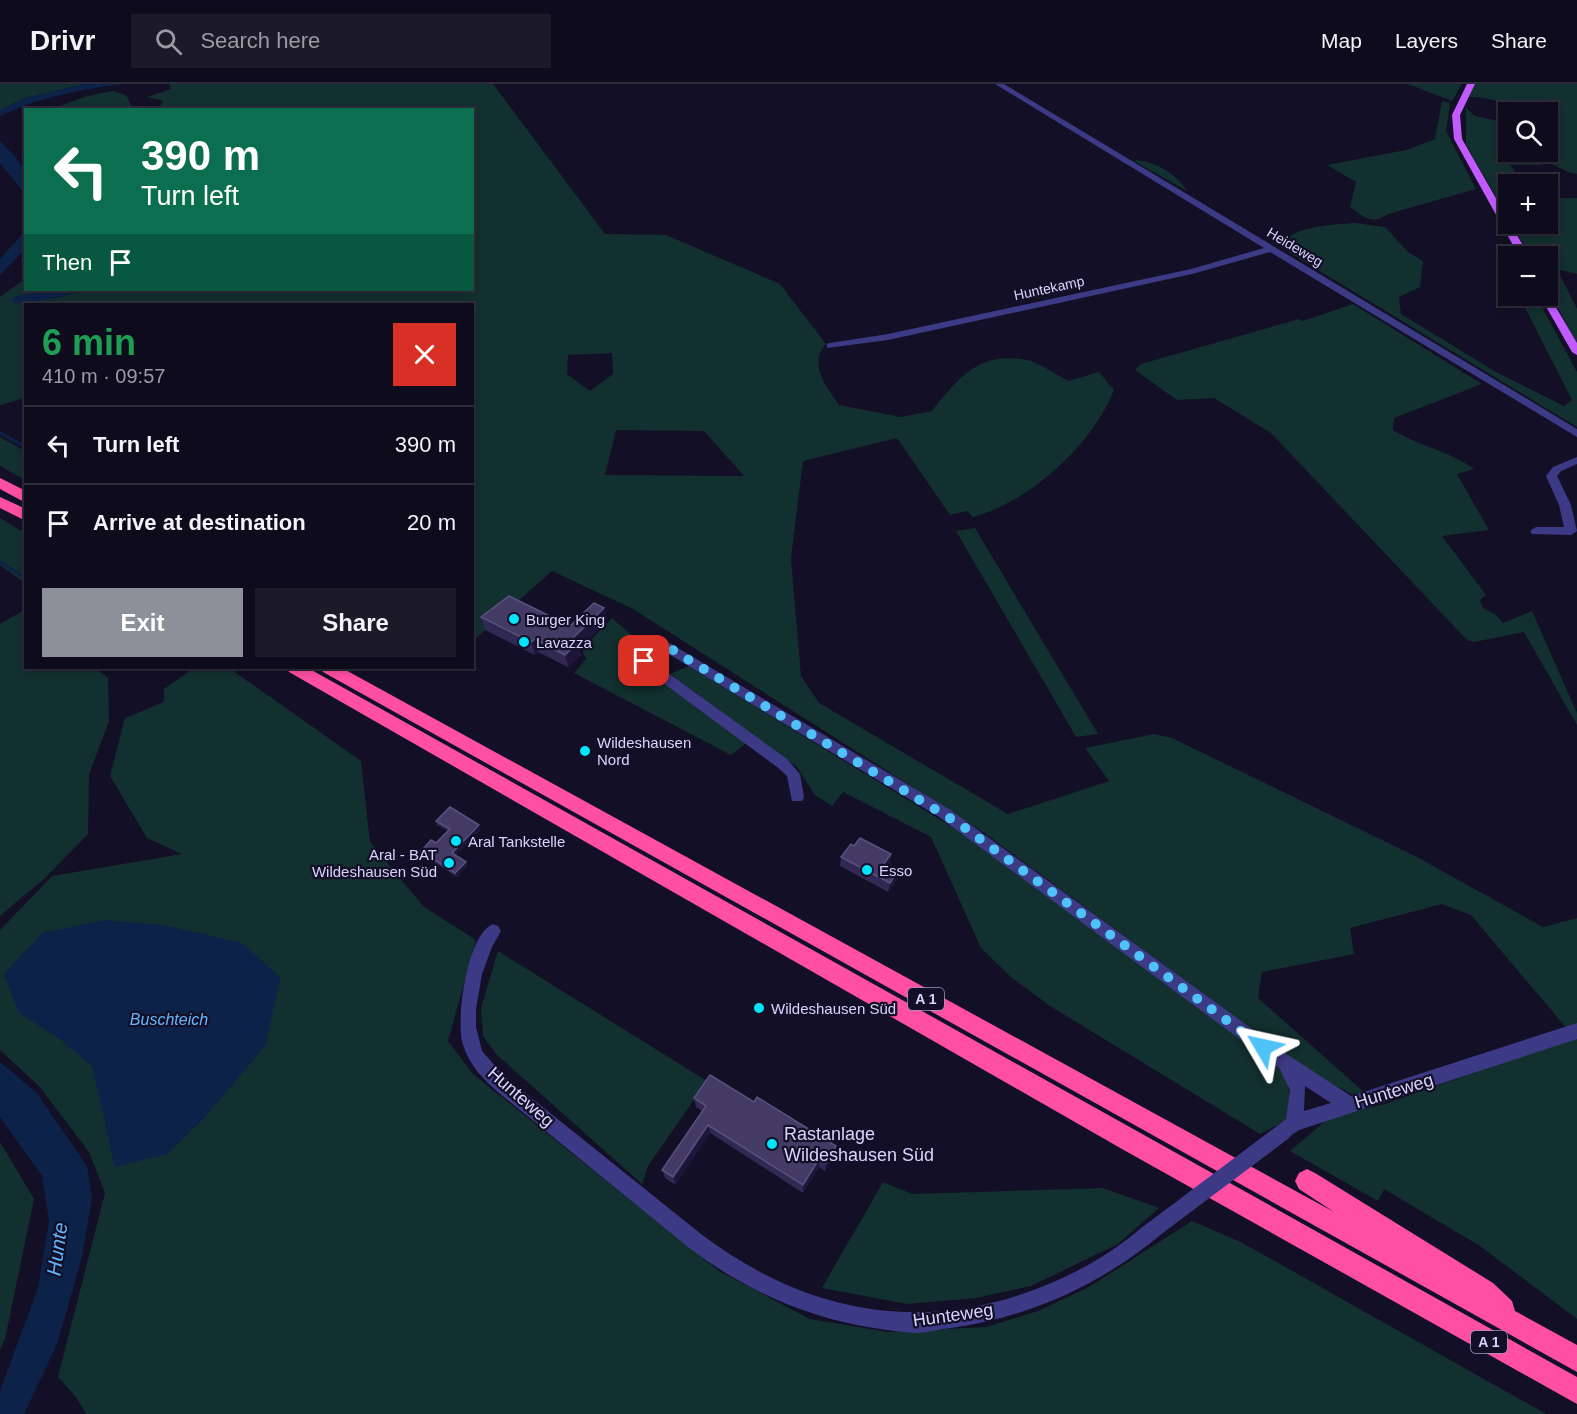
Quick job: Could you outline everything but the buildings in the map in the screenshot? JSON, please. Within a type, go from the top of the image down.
[{"type":"highway","points":[[0,483],[24,497]]},
{"type":"highway","points":[[0,502],[24,515]]},
{"type":"highway","name":"A 1","points":[[297,669],[1119,1136],[1577,1391]]},
{"type":"highway","name":"A 1","points":[[331,669],[1577,1359]]},
{"type":"highway","points":[[1307,1181],[1484,1292],[1524,1330]]},
{"type":"main road","points":[[1471,84],[1456,115],[1458,139],[1518,246]]},
{"type":"main road","points":[[1551,306],[1577,352]]},
{"type":"street","name":"Heideweg","points":[[999,84],[1577,434]]},
{"type":"street","name":"Huntekamp","points":[[830,346],[888,337],[1192,271],[1272,249]]},
{"type":"street","points":[[1536,531],[1571,531],[1564,505],[1551,476],[1557,469],[1577,460]]},
{"type":"street","points":[[797,797],[793,774],[782,763],[652,668],[639,654],[641,645],[652,640],[659,642],[944,813],[1282,1060],[1349,1105]]},
{"type":"street","name":"Hunteweg","points":[[493,931],[483,944],[469,1005],[467,1031],[476,1056],[508,1089],[726,1263],[780,1292],[813,1306],[915,1323],[979,1314],[1033,1300],[1083,1279],[1129,1252],[1158,1226],[1288,1127],[1577,1031]]},
{"type":"street","points":[[1282,1060],[1298,1089],[1288,1127]]},
{"type":"green space","points":[[0,84],[85,84],[25,98],[0,110]]},
{"type":"green space","points":[[169,84],[493,84],[605,234],[666,235],[780,284],[826,344],[821,352],[819,368],[824,383],[839,405],[901,417],[932,411],[951,387],[972,369],[996,359],[1027,360],[1069,381],[1099,372],[1114,390],[1091,431],[1075,450],[1037,485],[1016,499],[973,517],[967,511],[950,515],[897,438],[803,461],[791,558],[801,676],[819,703],[1008,814],[1109,781],[1085,748],[1154,734],[1172,738],[1417,857],[1543,927],[1577,918],[1577,1027],[1568,1030],[1471,915],[1442,904],[1350,928],[1354,954],[1262,972],[1258,998],[1366,1094],[1359,1098],[1311,1073],[983,832],[633,609],[552,571],[474,640],[474,303],[24,303],[24,398],[0,405],[0,297],[24,280],[24,291],[45,291],[14,297],[50,299],[86,291],[474,291],[474,108],[156,108],[163,101],[147,97],[171,89]],"holes":[[[612,353],[613,374],[590,391],[567,374],[568,355]],[[616,430],[704,431],[744,476],[605,475]]]},
{"type":"green space","points":[[1408,84],[1462,84],[1452,101]]},
{"type":"green space","points":[[1475,84],[1577,84],[1577,174],[1545,162],[1558,162],[1558,102],[1499,102],[1467,97]]},
{"type":"green space","points":[[112,91],[126,95],[132,108],[54,108],[88,96]]},
{"type":"green space","points":[[1442,101],[1450,103],[1446,131],[1476,189],[1372,220],[1350,207],[1356,182],[1327,165],[1406,150],[1435,139]]},
{"type":"green space","points":[[1466,108],[1475,116],[1498,121],[1498,162],[1540,162],[1542,165],[1510,165],[1517,174],[1498,174],[1498,200],[1466,145]]},
{"type":"green space","points":[[1134,161],[1165,170],[1187,191]]},
{"type":"green space","points":[[1558,198],[1577,198],[1577,274],[1558,269],[1558,246],[1524,246],[1518,234],[1558,234]]},
{"type":"green space","points":[[1355,223],[1385,227],[1408,252],[1423,261],[1420,287],[1399,297],[1401,314],[1496,372],[1564,406],[1572,400],[1524,306],[1541,306],[1577,372],[1577,427],[1280,247],[1294,234],[1324,226]]},
{"type":"green space","points":[[1558,271],[1577,309],[1577,343],[1557,306]]},
{"type":"green space","points":[[1353,304],[1482,384],[1394,418],[1393,430],[1474,469],[1457,474],[1489,530],[1442,536],[1486,595],[1480,600],[1483,608],[1496,615],[1503,623],[1532,611],[1577,713],[1577,725],[1524,632],[1474,642],[1467,640],[1271,433],[1214,398],[1177,400],[1135,370],[1141,364],[1299,319],[1303,321]]},
{"type":"green space","points":[[0,437],[24,450],[24,479],[0,466]]},
{"type":"green space","points":[[0,518],[24,532],[24,582],[0,565]]},
{"type":"green space","points":[[975,528],[1098,734],[1076,737],[956,531]]},
{"type":"green space","points":[[24,610],[24,669],[96,669],[108,678],[109,721],[89,774],[88,834],[45,878],[0,916],[0,624]]},
{"type":"green space","points":[[612,618],[633,636],[636,656],[746,743],[731,755],[574,673],[586,659],[582,649]]},
{"type":"green space","points":[[689,666],[975,841],[1271,1058],[1289,1087],[1290,1094],[1285,1121],[1260,1134],[1050,1006],[1011,977],[981,948],[931,837],[843,792],[832,806],[815,795],[797,767],[670,674]]},
{"type":"green space","points":[[193,669],[230,669],[361,761],[370,842],[424,907],[476,940],[448,1041],[473,1074],[719,1271],[810,1319],[888,1332],[986,1327],[1038,1311],[1089,1287],[1192,1221],[1241,1242],[1546,1414],[86,1414],[76,1397],[58,1377],[105,1193],[89,1152],[39,1086],[0,1050],[0,930],[52,876],[182,854],[147,838],[110,776],[125,718],[164,702],[164,689]]},
{"type":"green space","points":[[498,951],[707,1081],[648,1166],[642,1184],[496,1054],[483,1036],[481,1008]]},
{"type":"green space","points":[[1577,1036],[1577,1319],[1480,1246],[1384,1189],[1378,1201],[1290,1151],[1330,1117],[1385,1104]]},
{"type":"green space","points":[[0,1142],[34,1199],[5,1339],[0,1350]]},
{"type":"green space","points":[[883,1182],[912,1194],[1103,1188],[1159,1208],[1118,1244],[1031,1286],[976,1298],[907,1304],[822,1288]]},
{"type":"water","points":[[85,84],[123,84],[60,95],[0,116],[0,110],[25,98]]},
{"type":"water","points":[[0,140],[20,162],[24,174],[24,193],[0,163]]},
{"type":"water","points":[[24,232],[24,250],[0,275],[0,259]]},
{"type":"water","points":[[45,291],[86,291],[15,304],[11,301],[14,297]]},
{"type":"water","name":"Buschteich","points":[[105,920],[163,925],[242,943],[281,978],[265,1046],[206,1116],[167,1154],[115,1167],[92,1066],[61,1040],[18,1012],[4,974],[42,933]]},
{"type":"water","name":"Hunte","points":[[0,1062],[36,1092],[87,1166],[92,1198],[82,1257],[57,1344],[24,1414],[0,1414],[0,1391],[38,1288],[49,1221],[42,1176],[0,1117]]},
{"type":"waterway","points":[[0,433],[24,446]]},
{"type":"waterway","points":[[0,562],[24,577]]},
{"type":"place","name":"Burger King","points":[[514,619]]},
{"type":"place","name":"Lavazza","points":[[524,642]]},
{"type":"place","name":"Wildeshausen Nord","points":[[585,751]]},
{"type":"place","name":"Aral Tankstelle","points":[[456,841]]},
{"type":"place","name":"Aral - BAT Wildeshausen Süd","points":[[449,863]]},
{"type":"place","name":"Esso","points":[[867,870]]},
{"type":"place","name":"Wildeshausen Süd","points":[[759,1008]]},
{"type":"place","name":"Rastanlage Wildeshausen Süd","points":[[772,1144]]},
{"type":"route","points":[[644,661],[639,654],[641,645],[647,641],[656,640],[944,813],[1263,1047]]}]
